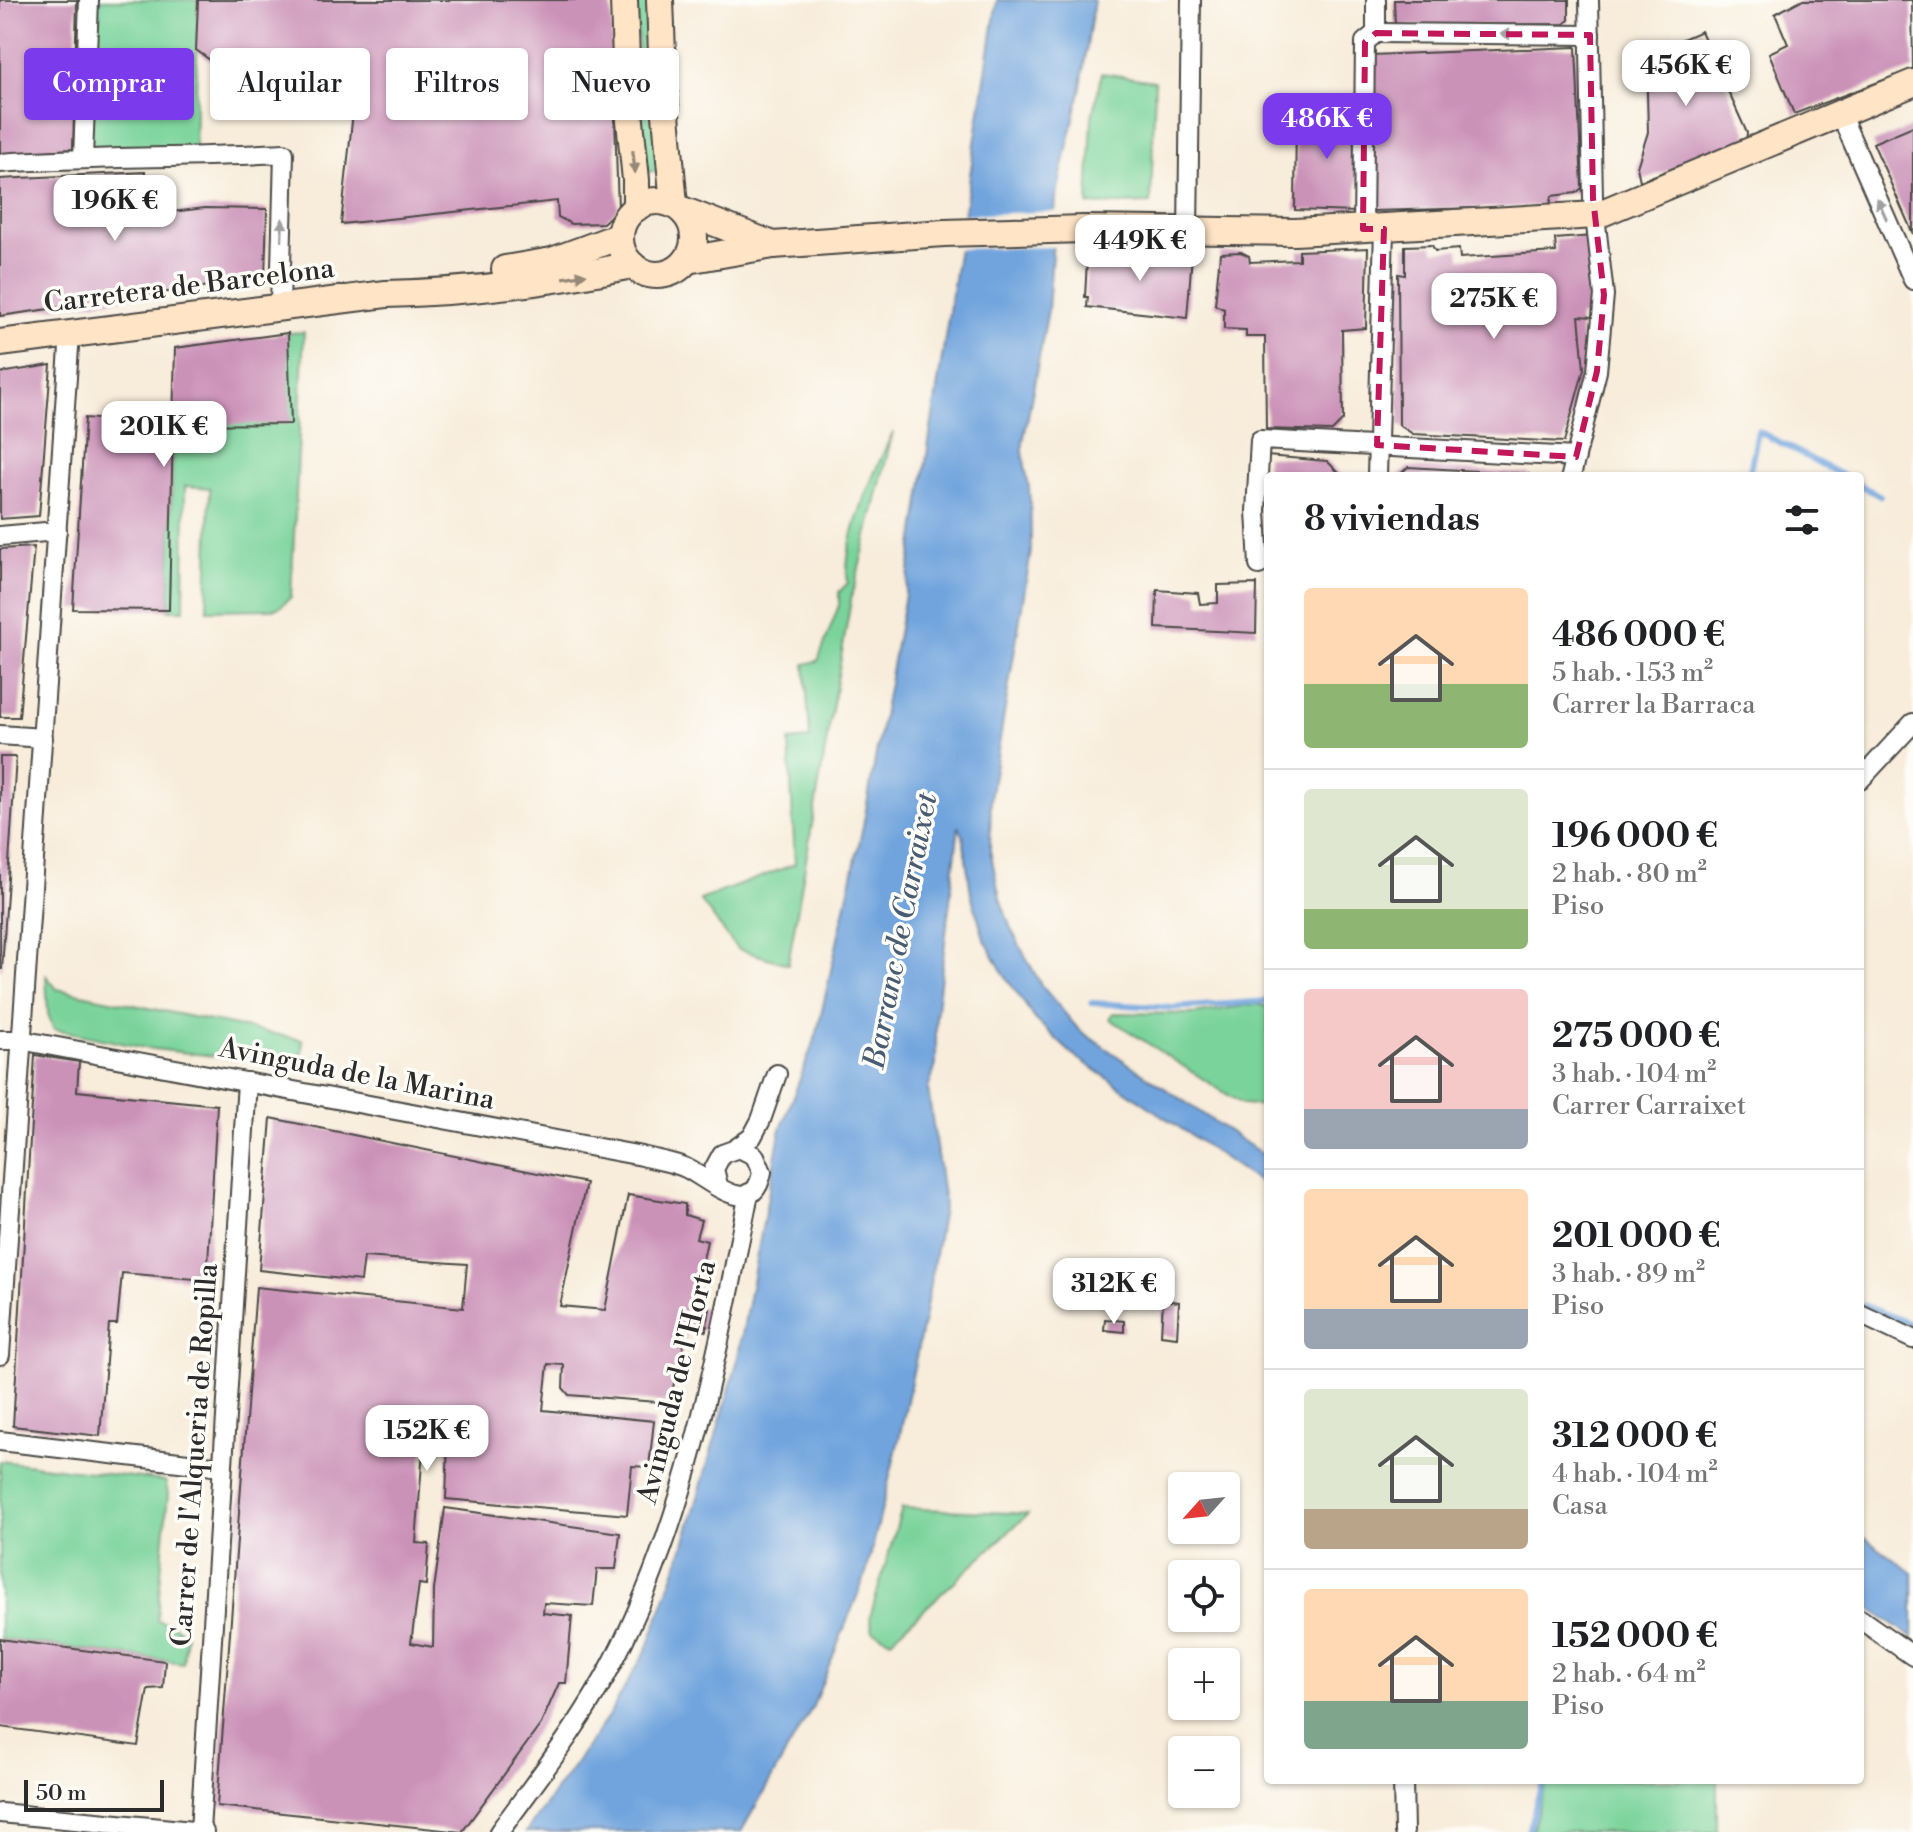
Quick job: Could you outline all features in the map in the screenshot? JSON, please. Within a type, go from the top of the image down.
[{"type":"main road","points":[[624,0],[636,208]]},
{"type":"main road","points":[[660,0],[663,81],[678,207],[691,222],[694,234],[693,247],[687,260]]},
{"type":"main road","points":[[773,245],[661,201],[636,208],[624,221],[620,236],[621,246],[632,265],[657,275],[669,273],[687,260],[773,245],[948,233],[1062,229],[1295,232],[1597,215],[1913,83]]},
{"type":"main road","name":"Carretera de Barcelona","points":[[386,294],[433,282],[552,261],[620,236]]},
{"type":"main road","name":"Carretera de Barcelona","points":[[0,343],[280,306],[511,285],[632,265]]},
{"type":"street","points":[[83,158],[89,0]]},
{"type":"street","points":[[1188,231],[1191,0]]},
{"type":"street","points":[[1376,0],[1376,33]]},
{"type":"street","points":[[1572,472],[1597,371],[1604,295],[1593,198],[1589,0]]},
{"type":"street","points":[[1377,472],[1373,229],[1365,42],[1376,33],[1590,35]]},
{"type":"street","points":[[1840,113],[1913,280]]},
{"type":"street","points":[[0,163],[284,153],[280,306]]},
{"type":"street","points":[[0,1355],[70,333]]},
{"type":"street","points":[[1259,565],[1256,511],[1260,440],[1576,457]]},
{"type":"street","points":[[0,536],[57,531]]},
{"type":"street","points":[[1864,776],[1913,723]]},
{"type":"street","points":[[0,735],[43,738]]},
{"type":"street","name":"Avinguda de la Marina","points":[[0,1040],[20,1040],[642,1156],[684,1167],[721,1189]]},
{"type":"street","points":[[761,1120],[760,1180],[749,1193],[740,1196],[721,1189],[714,1169],[727,1153],[752,1137],[777,1074]]},
{"type":"street","name":"Carrer de l'Alqueria de Ropilla","points":[[202,1832],[247,1082]]},
{"type":"street","points":[[684,1167],[727,1153],[748,1151],[758,1161]]},
{"type":"street","name":"Avinguda de l'Horta","points":[[721,1189],[740,1236]]},
{"type":"street","name":"Avinguda de l'Horta","points":[[499,1832],[596,1693],[647,1589],[692,1461],[724,1326],[749,1193]]},
{"type":"street","points":[[1864,1316],[1913,1339]]},
{"type":"street","points":[[0,1441],[222,1467]]},
{"type":"street","points":[[1864,1622],[1913,1656]]},
{"type":"street","points":[[1403,1784],[1404,1832]]},
{"type":"street","points":[[0,1813],[202,1832]]},
{"type":"highlighted area","points":[[1376,33],[1590,35],[1593,198],[1604,295],[1597,371],[1576,457],[1377,445],[1384,229],[1363,229],[1365,42]]},
{"type":"green space","points":[[94,0],[198,0],[195,157],[83,158],[86,120],[194,120],[194,48],[91,48]]},
{"type":"green space","points":[[636,0],[652,0],[654,48],[638,48]]},
{"type":"green space","points":[[1102,73],[1155,81],[1151,203],[1088,205],[1092,117]]},
{"type":"green space","points":[[642,120],[658,120],[660,171],[648,172]]},
{"type":"green space","points":[[304,332],[291,597],[273,609],[207,610],[210,488],[185,486],[184,610],[169,610],[173,425],[288,333]]},
{"type":"green space","points":[[893,432],[851,600],[788,964],[737,949],[700,900],[795,864],[789,741],[810,739],[805,664],[818,661],[839,605],[839,592],[848,583],[847,567],[854,528]]},
{"type":"green space","points":[[46,975],[57,989],[303,1040],[300,1066],[145,1048],[54,1029],[48,1014]]},
{"type":"green space","points":[[1256,1004],[1264,1006],[1264,1106],[1242,1104],[1110,1019],[1113,1013],[1193,1014]]},
{"type":"green space","points":[[0,1461],[165,1481],[168,1493],[157,1620],[174,1626],[186,1635],[183,1663],[0,1639]]},
{"type":"green space","points":[[902,1508],[1028,1514],[891,1640],[873,1631],[870,1617]]},
{"type":"green space","points":[[1545,1784],[1717,1784],[1717,1832],[1532,1832]]},
{"type":"water","name":"Barranc de Carraixet","points":[[997,0],[1094,0],[1081,87],[1056,198],[1048,310],[1023,443],[1030,496],[1031,552],[991,793],[990,850],[1000,898],[1011,929],[1041,985],[1079,1030],[1264,1155],[1264,1185],[1072,1054],[1035,1019],[1003,973],[984,938],[971,894],[959,826],[936,1017],[936,1065],[928,1089],[944,1203],[899,1439],[866,1574],[813,1706],[741,1832],[526,1832],[608,1717],[648,1647],[683,1548],[736,1367],[780,1132],[817,1033],[863,826],[908,578]]},
{"type":"water","points":[[1864,1538],[1913,1573],[1913,1637],[1864,1605]]},
{"type":"pier","points":[[1059,211],[1057,247],[955,249],[960,215]]},
{"type":"building","points":[[0,0],[77,0],[76,48],[24,48],[24,120],[74,120],[73,149],[0,154]]},
{"type":"building","points":[[198,0],[611,0],[613,48],[544,48],[544,120],[615,120],[618,209],[603,223],[571,224],[558,217],[557,201],[341,224],[352,120],[370,120],[370,48],[210,48],[210,60],[196,50]]},
{"type":"building","points":[[1394,0],[1569,0],[1569,20],[1564,24],[1395,26]]},
{"type":"building","points":[[1801,0],[1912,0],[1913,69],[1794,114],[1769,53],[1788,44],[1775,14]]},
{"type":"building","points":[[1701,31],[1747,133],[1746,141],[1640,181],[1637,167],[1648,132],[1646,55]]},
{"type":"building","points":[[1576,47],[1582,188],[1576,193],[1552,196],[1550,206],[1372,211],[1372,55]]},
{"type":"building","points":[[1296,111],[1360,112],[1356,212],[1295,210]]},
{"type":"building","points":[[1913,126],[1913,234],[1873,143]]},
{"type":"building","points":[[145,172],[147,215],[205,208],[267,209],[265,278],[0,316],[0,179]]},
{"type":"building","points":[[1593,236],[1598,293],[1593,317],[1579,316],[1584,369],[1564,442],[1413,434],[1399,425],[1398,274],[1405,275],[1405,246],[1432,245],[1435,251],[1459,249],[1460,258],[1556,252],[1555,239]]},
{"type":"building","points":[[1368,248],[1366,328],[1342,330],[1343,420],[1332,431],[1266,429],[1265,337],[1246,337],[1246,330],[1224,329],[1224,309],[1215,305],[1220,253],[1241,252],[1249,256],[1250,262],[1299,260],[1299,251]]},
{"type":"building","points":[[1111,249],[1192,255],[1187,318],[1087,307],[1087,260],[1109,262]]},
{"type":"building","points":[[288,333],[291,424],[173,425],[175,348]]},
{"type":"building","points":[[51,365],[39,516],[0,519],[0,373]]},
{"type":"building","points":[[85,418],[173,425],[169,610],[73,609]]},
{"type":"building","points":[[1266,456],[1327,461],[1338,472],[1266,472]]},
{"type":"building","points":[[1408,467],[1494,472],[1402,472]]},
{"type":"building","points":[[34,547],[19,717],[0,717],[0,549]]},
{"type":"building","points":[[1257,584],[1256,633],[1156,628],[1157,590],[1198,593],[1200,604],[1218,603],[1218,585]]},
{"type":"building","points":[[0,757],[16,757],[2,969],[0,969]]},
{"type":"building","points":[[35,1055],[79,1062],[77,1091],[217,1105],[207,1280],[122,1273],[117,1324],[109,1324],[100,1436],[13,1426]]},
{"type":"building","points":[[271,1118],[586,1183],[560,1306],[605,1310],[628,1195],[685,1204],[685,1215],[701,1220],[696,1238],[707,1241],[693,1306],[710,1309],[706,1331],[688,1328],[669,1403],[569,1395],[563,1388],[564,1365],[548,1364],[543,1410],[654,1421],[649,1467],[632,1466],[627,1515],[446,1499],[449,1410],[426,1409],[416,1543],[429,1544],[426,1585],[419,1584],[411,1643],[433,1647],[434,1590],[445,1508],[620,1533],[616,1569],[597,1569],[593,1606],[544,1603],[543,1613],[572,1616],[566,1683],[559,1683],[541,1724],[462,1832],[217,1806],[256,1287],[463,1308],[467,1264],[364,1257],[361,1281],[259,1270]]},
{"type":"building","points":[[1163,1300],[1179,1302],[1177,1337],[1161,1335]]},
{"type":"building","points":[[1105,1319],[1124,1321],[1124,1332],[1104,1330]]},
{"type":"building","points":[[0,1639],[165,1661],[163,1688],[148,1689],[138,1746],[0,1727]]},
{"type":"waterway","points":[[1750,472],[1758,431],[1835,472]]},
{"type":"waterway","points":[[1864,487],[1880,496]]},
{"type":"waterway","points":[[1092,1003],[1173,1008],[1264,1001]]},
{"type":"waterway","points":[[1864,1306],[1913,1325]]},
{"type":"waterway","points":[[1528,1832],[1542,1784]]}]
